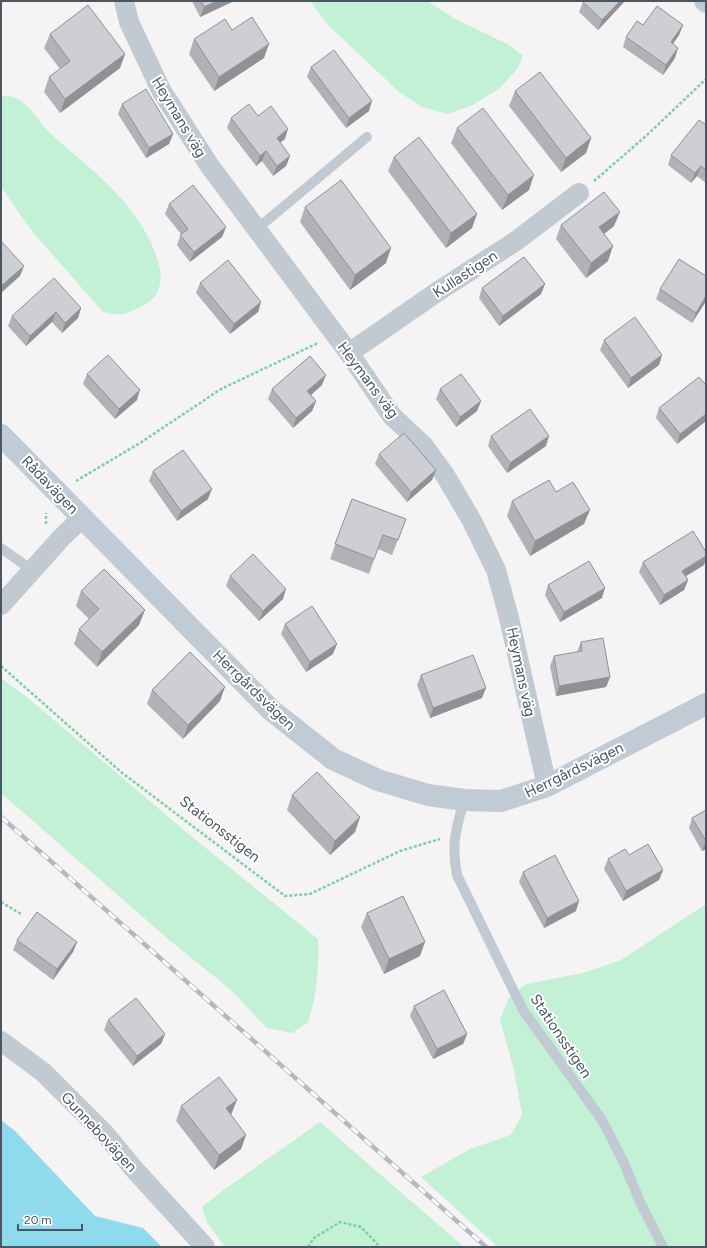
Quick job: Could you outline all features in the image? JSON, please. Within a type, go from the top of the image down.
[{"type":"street","name":"Heymans väg","points":[[124,1],[129,22],[161,90],[209,165],[258,228],[334,335],[349,353],[392,416],[423,445],[445,475],[472,521],[496,570],[510,618],[547,786]]},
{"type":"street","name":"Kullastigen","points":[[349,353],[437,292],[516,241],[579,193]]},
{"type":"street","name":"Rådavägen","points":[[1,435],[82,518]]},
{"type":"street","points":[[1,605],[82,518]]},
{"type":"street","name":"Herrgårdsvägen","points":[[82,518],[271,710],[321,751],[333,759],[378,780],[428,795],[464,800],[501,801],[547,786],[706,704]]},
{"type":"street","name":"Gunnebovägen","points":[[1,1041],[43,1072],[106,1135],[190,1232],[205,1247]]},
{"type":"lane","points":[[258,228],[367,137]]},
{"type":"lane","points":[[1,548],[32,570]]},
{"type":"lane","name":"Stationsstigen","points":[[464,800],[454,835],[454,859],[457,875],[523,1010],[602,1120],[624,1163],[640,1202],[663,1247]]},
{"type":"path","points":[[579,193],[646,136],[706,79]]},
{"type":"path","points":[[72,484],[140,443],[221,389],[334,335]]},
{"type":"path","points":[[45,526],[46,508]]},
{"type":"path","name":"Stationsstigen","points":[[1,666],[121,772],[285,896],[310,894],[400,851],[454,835]]},
{"type":"path","points":[[1,902],[21,914]]},
{"type":"path","points":[[308,1247],[314,1238],[340,1222],[362,1227],[380,1247]]},
{"type":"green space","points":[[310,1],[427,1],[454,18],[509,45],[523,56],[518,68],[500,88],[473,105],[448,114],[422,107],[399,92],[326,23]]},
{"type":"green space","points":[[1,96],[13,97],[23,103],[50,133],[99,176],[129,208],[141,225],[151,244],[159,265],[161,276],[159,287],[151,301],[125,314],[103,312],[31,230],[1,187]]},
{"type":"green space","points":[[1,678],[28,698],[191,836],[318,939],[317,981],[314,1002],[308,1022],[292,1033],[267,1028],[231,990],[168,939],[1,793]]},
{"type":"green space","points":[[706,904],[706,1247],[498,1247],[421,1177],[470,1149],[511,1135],[522,1115],[514,1070],[500,1020],[508,999],[526,984],[583,973],[621,960]]},
{"type":"green space","points":[[320,1122],[464,1247],[225,1247],[207,1222],[202,1207]]},
{"type":"water","points":[[1,1120],[15,1131],[95,1216],[143,1228],[162,1247],[1,1247]]},
{"type":"building","points":[[201,1],[217,1],[204,7]]},
{"type":"building","points":[[583,1],[620,1],[602,20]]},
{"type":"building","points":[[88,5],[125,54],[65,99],[49,77],[70,61],[50,34]]},
{"type":"building","points":[[657,6],[683,25],[671,42],[678,48],[666,65],[626,37],[637,21],[643,25]]},
{"type":"building","points":[[252,17],[269,44],[219,77],[194,39],[225,19],[232,30]]},
{"type":"building","points":[[334,50],[372,101],[349,118],[311,67]]},
{"type":"building","points":[[540,72],[591,138],[566,158],[515,91]]},
{"type":"building","points":[[146,89],[173,134],[149,148],[122,104]]},
{"type":"building","points":[[249,104],[258,116],[271,106],[288,129],[277,138],[290,156],[277,166],[266,151],[260,156],[231,118]]},
{"type":"building","points":[[483,108],[534,175],[508,195],[457,128]]},
{"type":"building","points":[[699,120],[706,125],[706,170],[701,166],[695,173],[671,155]]},
{"type":"building","points":[[419,137],[477,214],[451,233],[394,157]]},
{"type":"building","points":[[341,180],[391,248],[355,275],[305,207]]},
{"type":"building","points":[[193,185],[226,227],[194,252],[180,235],[188,229],[169,204]]},
{"type":"building","points":[[604,192],[620,212],[599,227],[613,246],[591,263],[561,225]]},
{"type":"building","points":[[1,241],[24,266],[1,286]]},
{"type":"building","points":[[524,257],[545,284],[503,316],[482,288]]},
{"type":"building","points":[[679,259],[706,276],[706,296],[696,313],[660,289]]},
{"type":"building","points":[[228,260],[261,302],[234,324],[200,283]]},
{"type":"building","points":[[54,278],[81,308],[65,323],[56,312],[30,336],[12,316]]},
{"type":"building","points":[[635,317],[662,355],[631,378],[604,340]]},
{"type":"building","points":[[108,355],[140,390],[119,409],[87,374]]},
{"type":"building","points":[[310,356],[326,375],[307,391],[316,401],[296,418],[272,389]]},
{"type":"building","points":[[461,374],[481,401],[460,417],[440,389]]},
{"type":"building","points":[[699,377],[706,385],[706,414],[680,434],[659,408]]},
{"type":"building","points":[[530,409],[549,436],[510,463],[491,436]]},
{"type":"building","points":[[404,433],[436,470],[411,492],[379,454]]},
{"type":"building","points":[[183,450],[212,489],[181,511],[153,471]]},
{"type":"building","points":[[549,480],[556,492],[573,482],[590,510],[535,541],[512,501]]},
{"type":"building","points":[[352,499],[406,519],[398,540],[383,535],[374,559],[335,544]]},
{"type":"building","points":[[693,531],[706,552],[706,556],[682,571],[688,580],[664,595],[643,562]]},
{"type":"building","points":[[253,554],[286,589],[263,611],[230,576]]},
{"type":"building","points":[[589,561],[605,588],[564,612],[548,585]]},
{"type":"building","points":[[104,569],[145,610],[102,652],[79,629],[99,609],[81,591]]},
{"type":"building","points":[[312,606],[337,644],[310,662],[285,624]]},
{"type":"building","points":[[603,638],[610,677],[559,686],[554,656],[582,651],[581,642]]},
{"type":"building","points":[[190,652],[225,687],[188,725],[152,690]]},
{"type":"building","points":[[473,655],[486,688],[433,708],[421,675]]},
{"type":"building","points":[[317,772],[360,817],[335,841],[292,795]]},
{"type":"building","points":[[706,810],[706,841],[692,818]]},
{"type":"building","points":[[648,844],[663,870],[626,891],[608,859],[625,849],[629,855]]},
{"type":"building","points":[[555,855],[579,901],[547,918],[523,872]]},
{"type":"building","points":[[403,896],[425,942],[389,959],[367,913]]},
{"type":"building","points":[[37,912],[77,942],[57,969],[17,940]]},
{"type":"building","points":[[444,990],[467,1034],[437,1049],[414,1006]]},
{"type":"building","points":[[136,998],[165,1034],[137,1056],[108,1020]]},
{"type":"building","points":[[219,1077],[237,1100],[226,1108],[246,1135],[219,1155],[181,1106]]},
{"type":"railway","points":[[1,817],[486,1247]]}]
